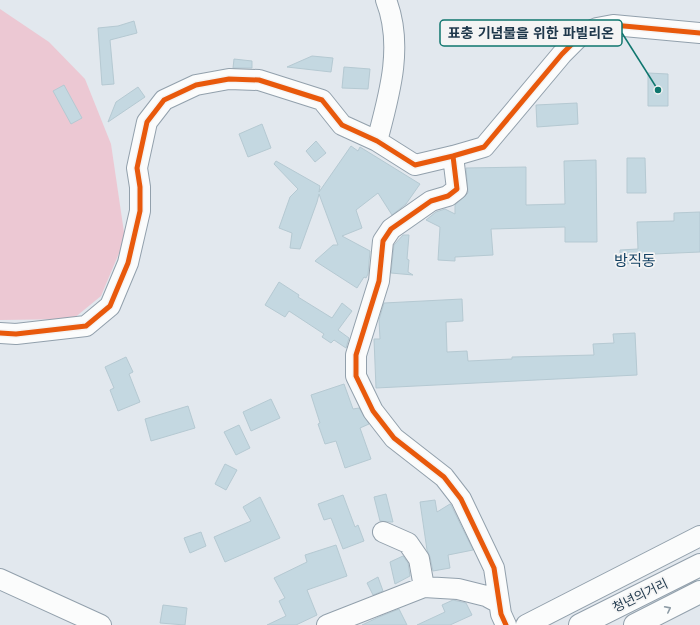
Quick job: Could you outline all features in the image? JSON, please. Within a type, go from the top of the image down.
[{"type":"main road","name":"청년의거리","points":[[580,625],[700,565]]},
{"type":"main road","name":"청년의거리","points":[[635,625],[700,592]]},
{"type":"street","points":[[376,141],[391,87],[394,40],[390,10],[386,0]]},
{"type":"street","points":[[0,333],[16,334],[86,326],[110,306],[128,263],[140,211],[140,187],[137,168],[147,122],[164,100],[196,85],[229,79],[259,80],[322,100],[342,125],[376,141],[415,165],[484,147],[562,54],[581,35],[597,28],[613,25],[700,33]]},
{"type":"street","points":[[453,156],[457,189],[448,196],[431,201],[391,229],[382,242],[379,282],[356,355],[356,376],[373,411],[394,438],[444,477],[461,499],[494,568],[501,614],[506,625]]},
{"type":"street","points":[[383,532],[408,543],[419,559],[424,587]]},
{"type":"street","points":[[526,625],[700,536]]},
{"type":"street","points":[[0,579],[101,625]]},
{"type":"street","points":[[327,625],[424,587],[458,589],[486,596],[500,603]]},
{"type":"shaded area","points":[[0,9],[49,42],[85,79],[111,144],[125,239],[101,296],[73,319],[0,320]]},
{"type":"building","points":[[134,21],[137,33],[110,40],[114,84],[102,85],[98,28],[118,26]]},
{"type":"building","points":[[312,56],[333,58],[331,72],[287,67]]},
{"type":"building","points":[[234,59],[252,61],[252,68],[233,68]]},
{"type":"building","points":[[344,67],[370,69],[368,89],[342,88]]},
{"type":"building","points":[[648,73],[668,74],[668,106],[648,106]]},
{"type":"building","points":[[64,85],[82,118],[71,124],[53,91]]},
{"type":"building","points":[[138,87],[145,97],[108,122],[116,102]]},
{"type":"building","points":[[577,103],[578,124],[537,127],[536,105]]},
{"type":"building","points":[[262,124],[271,148],[248,157],[239,134]]},
{"type":"building","points":[[316,141],[326,153],[315,162],[306,151]]},
{"type":"building","points":[[351,146],[358,151],[360,147],[420,184],[406,204],[392,215],[378,193],[356,210],[362,228],[342,236],[370,251],[368,274],[366,278],[364,277],[357,288],[315,261],[333,245],[338,245],[319,194],[300,249],[290,248],[292,233],[279,228],[290,197],[298,189],[274,164],[276,161],[320,186],[319,192]]},
{"type":"building","points":[[627,158],[645,158],[646,193],[627,193]]},
{"type":"building","points":[[596,160],[597,242],[565,242],[565,227],[491,229],[493,255],[455,257],[455,261],[438,260],[440,227],[426,220],[436,212],[445,209],[455,214],[455,205],[468,193],[466,168],[526,167],[526,205],[565,204],[564,161]]},
{"type":"building","points":[[700,212],[700,252],[654,254],[654,263],[620,264],[620,250],[638,249],[637,222],[674,221],[674,213]]},
{"type":"building","points":[[403,235],[409,235],[407,259],[409,260],[408,272],[413,275],[391,273],[394,245]]},
{"type":"building","points":[[279,282],[299,295],[298,297],[332,318],[342,303],[352,311],[338,330],[349,338],[346,348],[334,340],[331,343],[322,337],[324,334],[289,311],[285,317],[265,305]]},
{"type":"building","points":[[462,299],[463,321],[446,322],[447,352],[467,351],[468,361],[512,359],[512,357],[594,355],[593,344],[614,343],[613,334],[635,333],[637,375],[376,388],[374,339],[380,339],[379,320],[384,303]]},
{"type":"building","points":[[126,357],[133,372],[129,374],[140,402],[118,411],[110,390],[114,388],[105,367]]},
{"type":"building","points":[[344,384],[353,409],[359,408],[369,424],[360,428],[371,459],[345,468],[336,441],[325,444],[318,424],[320,423],[311,395]]},
{"type":"building","points":[[271,399],[280,418],[251,431],[243,412]]},
{"type":"building","points":[[188,406],[195,428],[151,441],[145,419]]},
{"type":"building","points":[[239,425],[250,448],[236,455],[224,432]]},
{"type":"building","points":[[225,464],[237,470],[226,490],[215,484]]},
{"type":"building","points":[[386,494],[393,522],[380,521],[374,497]]},
{"type":"building","points":[[343,495],[355,527],[358,525],[364,541],[343,549],[331,518],[324,520],[318,504]]},
{"type":"building","points":[[260,497],[280,538],[225,562],[214,537],[251,521],[243,507]]},
{"type":"building","points":[[435,500],[437,512],[450,504],[451,505],[473,550],[448,555],[450,568],[433,571],[427,550],[420,502]]},
{"type":"building","points":[[201,532],[206,546],[190,553],[184,538]]},
{"type":"building","points":[[336,545],[347,576],[307,590],[317,615],[296,625],[267,625],[286,616],[279,601],[285,598],[274,578],[307,562],[305,555]]},
{"type":"building","points":[[403,556],[408,563],[410,576],[395,584],[390,562]]},
{"type":"building","points":[[378,577],[383,591],[373,595],[367,583]]},
{"type":"building","points":[[453,600],[466,603],[472,615],[450,625],[417,625],[445,612],[442,605]]},
{"type":"building","points":[[163,605],[187,608],[185,625],[160,623]]},
{"type":"building","points":[[399,609],[407,625],[362,625],[379,617]]},
{"type":"cycle path","points":[[0,333],[16,334],[86,326],[110,306],[128,263],[140,211],[140,187],[137,168],[147,122],[164,100],[196,85],[229,79],[259,80],[322,100],[342,125],[377,141],[415,165],[484,147],[562,54],[581,35],[597,28],[613,25],[700,33]]},
{"type":"cycle path","points":[[453,156],[457,189],[448,196],[431,201],[391,229],[383,241],[379,281],[356,355],[356,376],[373,411],[394,438],[444,477],[461,499],[494,568],[501,614],[506,625]]},
{"type":"place","name":"표충 기념물을 위한 파빌리온","points":[[658,90]]},
{"type":"district","name":"방직동","points":[[635,260]]}]
